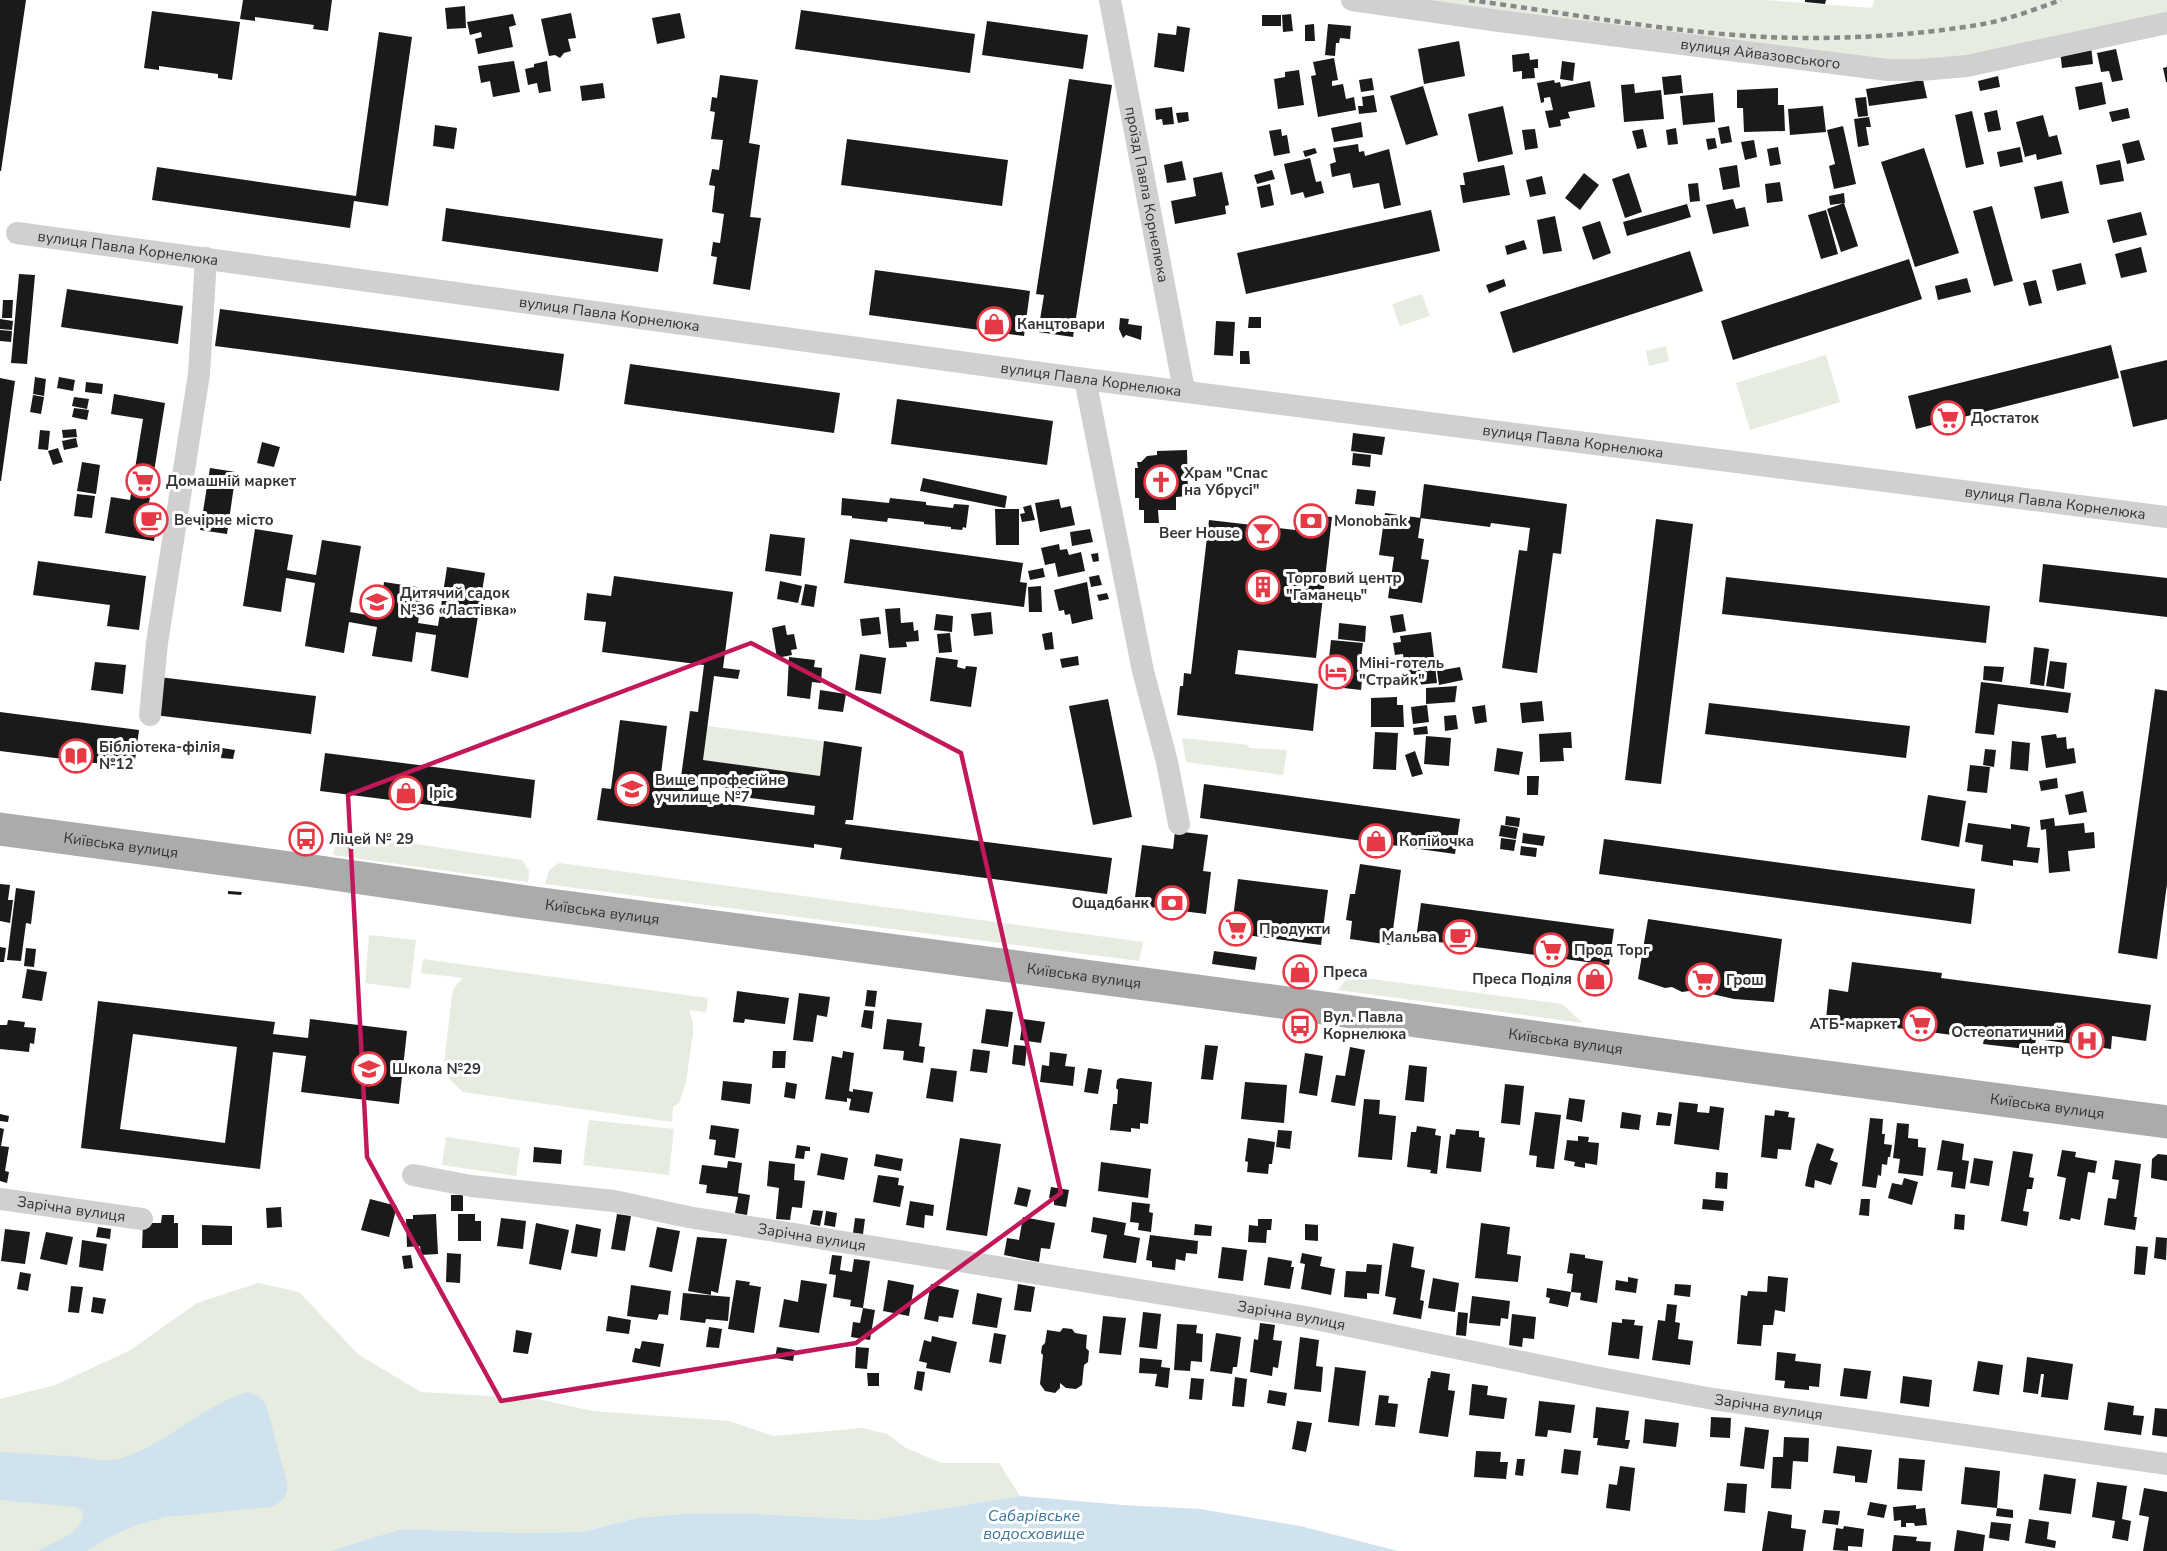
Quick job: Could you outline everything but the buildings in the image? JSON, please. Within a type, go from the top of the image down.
[{"type":"main road","name":"Київська вулиця","points":[[0,829],[2167,1122]]},
{"type":"street","name":"проїзд Павла Корнелюка","points":[[1110,0],[1184,390]]},
{"type":"street","name":"вулиця Айвазовського","points":[[1352,0],[1499,21],[1888,69],[1922,70],[1967,66],[2167,22]]},
{"type":"street","name":"вулиця Павла Корнелюка","points":[[16,233],[1085,379],[2167,517]]},
{"type":"street","points":[[150,715],[157,643],[199,374],[206,258]]},
{"type":"street","points":[[1085,379],[1143,671],[1167,762],[1179,824]]},
{"type":"street","name":"Зарічна вулиця","points":[[413,1175],[471,1186],[614,1201],[722,1223],[1306,1317],[1713,1399],[2167,1464]]},
{"type":"street","name":"Зарічна вулиця","points":[[0,1199],[142,1219]]},
{"type":"highlighted area","points":[[751,643],[961,753],[1061,1193],[856,1343],[501,1401],[367,1157],[348,795]]},
{"type":"shaded area","points":[[1336,0],[1765,0],[1872,8],[1874,0],[2167,0],[2167,23],[1967,66],[1706,47]]},
{"type":"shaded area","points":[[1422,294],[1430,316],[1400,326],[1392,304]]},
{"type":"shaded area","points":[[1666,346],[1669,361],[1649,366],[1646,351]]},
{"type":"shaded area","points":[[1826,355],[1840,402],[1750,430],[1736,383]]},
{"type":"shaded area","points":[[707,726],[824,741],[820,776],[703,760]]},
{"type":"shaded area","points":[[1182,738],[1248,745],[1249,748],[1287,750],[1283,775],[1186,762]]},
{"type":"shaded area","points":[[337,832],[522,860],[529,871],[528,882],[333,855]]},
{"type":"shaded area","points":[[559,863],[1143,942],[1139,961],[545,884],[549,870]]},
{"type":"shaded area","points":[[369,935],[416,940],[410,989],[365,983]]},
{"type":"shaded area","points":[[423,959],[708,998],[706,1012],[689,1010],[693,1022],[693,1033],[686,1082],[679,1103],[673,1107],[672,1122],[463,1092],[449,1079],[444,1064],[452,995],[454,988],[463,978],[421,973]]},
{"type":"shaded area","points":[[1349,976],[1562,1004],[1583,1023],[1338,990]]},
{"type":"shaded area","points":[[589,1120],[674,1129],[669,1175],[583,1165]]},
{"type":"shaded area","points":[[446,1137],[520,1148],[516,1176],[442,1165]]},
{"type":"shaded area","points":[[258,1283],[299,1292],[359,1355],[421,1392],[537,1399],[593,1411],[729,1421],[773,1436],[862,1428],[887,1434],[906,1448],[941,1463],[999,1463],[1020,1496],[872,1520],[738,1513],[682,1514],[637,1518],[582,1532],[522,1533],[401,1529],[330,1551],[0,1551],[0,1399],[55,1385],[129,1351],[197,1303]]},
{"type":"water","points":[[248,1392],[259,1396],[266,1405],[287,1482],[284,1498],[271,1507],[166,1517],[137,1525],[109,1537],[87,1551],[38,1551],[74,1531],[82,1519],[83,1512],[77,1507],[0,1500],[0,1452],[118,1459],[152,1445],[215,1406]]},
{"type":"water","name":"Сабарівське водосховище","points":[[1020,1496],[1200,1509],[1300,1526],[1398,1551],[330,1551],[401,1529],[522,1533],[582,1532],[637,1518],[682,1514],[738,1513],[872,1520]]},
{"type":"railway","points":[[1469,0],[1692,31],[1729,35],[1820,38],[1903,34],[1983,24],[2013,17],[2061,0]]},
{"type":"place","name":"Канцтовари","points":[[994,324]]},
{"type":"place","name":"Достаток","points":[[1948,418]]},
{"type":"place","name":"Домашній маркет","points":[[143,481]]},
{"type":"place","name":"Храм \"Спас на Убрусі\"","points":[[1161,482]]},
{"type":"place","name":"Вечірне місто","points":[[151,520]]},
{"type":"place","name":"Monobank","points":[[1311,521]]},
{"type":"place","name":"Beer House","points":[[1263,533]]},
{"type":"place","name":"Торговий центр \"Гаманець\"","points":[[1263,587]]},
{"type":"place","name":"Дитячий садок №36 «Ластівка»","points":[[377,602]]},
{"type":"place","name":"Міні-готель \"Страйк\"","points":[[1336,672]]},
{"type":"place","name":"Бібліотека-філія №12","points":[[76,756]]},
{"type":"place","name":"Вище професійне училище №7","points":[[632,789]]},
{"type":"place","name":"Іріс","points":[[406,793]]},
{"type":"place","name":"Ліцей № 29","points":[[306,839]]},
{"type":"place","name":"Копійочка","points":[[1376,841]]},
{"type":"place","name":"Ощадбанк","points":[[1172,903]]},
{"type":"place","name":"Продукти","points":[[1236,929]]},
{"type":"place","name":"Мальва","points":[[1460,937]]},
{"type":"place","name":"Прод Торг","points":[[1551,950]]},
{"type":"place","name":"Преса","points":[[1300,972]]},
{"type":"place","name":"Преса Поділя","points":[[1595,979]]},
{"type":"place","name":"Грош","points":[[1703,980]]},
{"type":"place","name":"АТБ-маркет","points":[[1920,1024]]},
{"type":"place","name":"Вул. Павла Корнелюка","points":[[1300,1026]]},
{"type":"place","name":"Остеопатичний центр","points":[[2087,1041]]},
{"type":"place","name":"Школа №29","points":[[369,1069]]}]
